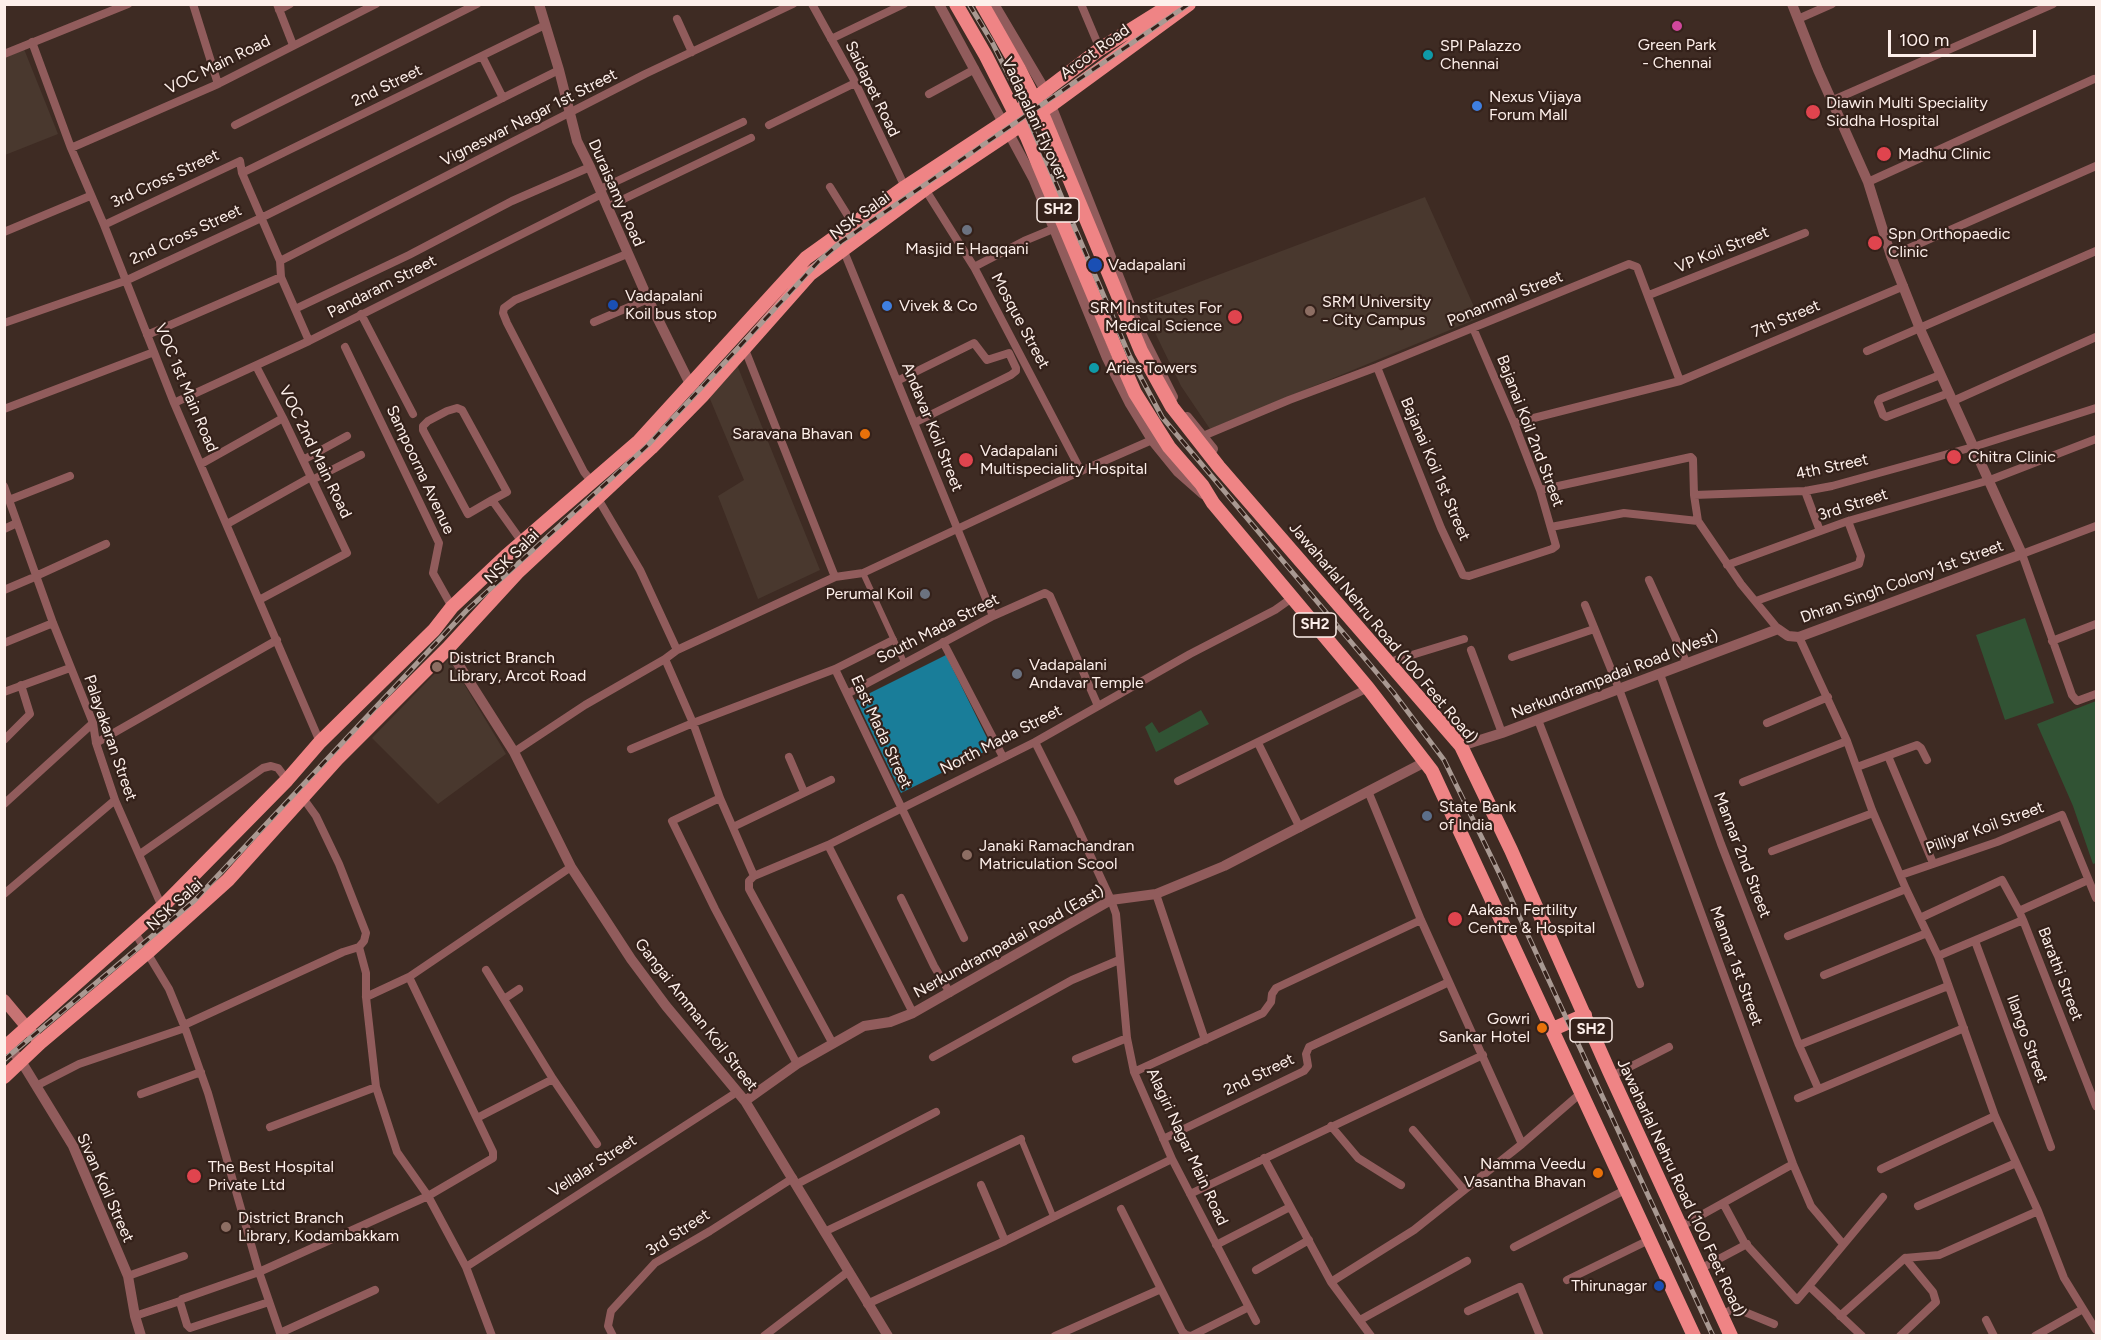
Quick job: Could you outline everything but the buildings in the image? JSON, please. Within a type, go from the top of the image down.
[{"type":"main road","name":"Vadapalani Flyover","points":[[982,4],[1044,118],[1142,351],[1172,407],[1236,485]]},
{"type":"main road","points":[[6,1046],[162,907],[287,780],[320,742],[434,630],[452,607],[522,542],[639,441],[806,258],[905,187],[1006,127],[1045,90],[1100,49],[1172,4]]},
{"type":"main road","name":"Arcot Road","points":[[1051,105],[1189,4]]},
{"type":"main road","name":"Vadapalani Flyover","points":[[947,6],[986,56],[1027,137],[1135,393],[1169,447],[1202,485],[1213,503]]},
{"type":"main road","name":"NSK Salai","points":[[4,1077],[228,880],[337,759],[448,648],[517,573],[651,448],[702,396],[810,274],[1006,127],[1051,105]]},
{"type":"main road","name":"Jawaharlal Nehru Road (100 Feet Road)","points":[[1236,485],[1461,746],[1511,850],[1680,1227],[1731,1335]]},
{"type":"main road","name":"SH2","points":[[1213,503],[1368,688],[1425,762],[1441,791],[1553,1029],[1694,1335]]},
{"type":"main road","points":[[470,590],[485,608]]},
{"type":"main road","points":[[99,963],[116,980]]},
{"type":"main road","points":[[80,980],[96,996]]},
{"type":"main road","points":[[4,1000],[40,1043]]},
{"type":"main road","points":[[1553,1029],[1585,1015]]},
{"type":"street","points":[[4,54],[128,4]]},
{"type":"street","points":[[193,4],[218,84]]},
{"type":"street","points":[[290,4],[278,7],[293,45]]},
{"type":"street","name":"VOC Main Road","points":[[71,148],[218,84],[376,4]]},
{"type":"street","points":[[235,125],[477,4]]},
{"type":"street","name":"Duraisamy Road","points":[[539,4],[559,70],[576,141],[590,167],[648,299],[690,384],[702,396]]},
{"type":"street","name":"Vigneswar Nagar 1st Street","points":[[280,261],[645,74],[793,4]]},
{"type":"street","name":"Saidapet Road","points":[[812,4],[855,83],[905,187]]},
{"type":"street","points":[[831,39],[904,4]]},
{"type":"street","name":"Jawaharlal Nehru Road (100 Feet Road)","points":[[994,4],[1045,90],[1141,333],[1178,405],[1203,436],[1236,485]]},
{"type":"street","points":[[1080,4],[1100,49]]},
{"type":"street","points":[[1792,4],[1831,101],[1868,182],[1891,256],[1920,329],[2022,554],[2072,695],[2077,700],[2097,694]]},
{"type":"street","points":[[1798,19],[1832,4]]},
{"type":"street","points":[[1831,101],[2053,4]]},
{"type":"street","points":[[947,6],[975,69],[1033,178],[1107,358],[1152,440],[1178,472],[1213,503]]},
{"type":"street","points":[[677,19],[692,52]]},
{"type":"street","name":"2nd Street","points":[[242,173],[545,26]]},
{"type":"street","name":"VOC 1st Main Road","points":[[32,42],[71,148],[174,403],[320,742]]},
{"type":"street","points":[[482,56],[503,98]]},
{"type":"street","points":[[929,94],[975,69]]},
{"type":"street","name":"2nd Cross Street","points":[[125,281],[261,218],[559,70]]},
{"type":"street","points":[[1868,182],[2094,79]]},
{"type":"street","points":[[769,125],[855,83]]},
{"type":"street","name":"Pandaram Street","points":[[174,403],[309,341],[743,122]]},
{"type":"street","points":[[607,207],[751,138]]},
{"type":"street","name":"3rd Cross Street","points":[[104,225],[240,161],[242,173]]},
{"type":"street","points":[[1033,178],[1074,161]]},
{"type":"street","points":[[1891,256],[2097,166]]},
{"type":"street","points":[[295,309],[409,255],[512,201],[590,167]]},
{"type":"street","points":[[242,173],[280,261],[281,277],[309,341]]},
{"type":"street","points":[[830,187],[853,224]]},
{"type":"street","name":"Mosque Street","points":[[925,189],[975,267],[1082,471]]},
{"type":"street","points":[[4,232],[90,196]]},
{"type":"street","points":[[975,267],[1053,229]]},
{"type":"street","name":"VP Koil Street","points":[[1649,295],[1805,233]]},
{"type":"street","name":"Andavar Koil Street","points":[[843,249],[993,616]]},
{"type":"street","points":[[1867,351],[2097,251]]},
{"type":"street","points":[[592,482],[584,472],[503,313],[504,308],[515,300],[627,254]]},
{"type":"street","name":"Ponammal Street","points":[[1203,436],[1289,400],[1377,368],[1629,264],[1637,267],[1680,381]]},
{"type":"street","points":[[147,335],[281,277]]},
{"type":"street","points":[[4,323],[125,281]]},
{"type":"street","name":"7th Street","points":[[1514,423],[1680,381],[1904,286]]},
{"type":"street","points":[[594,322],[648,299]]},
{"type":"street","points":[[361,314],[413,414]]},
{"type":"street","name":"Bajanai Koil 2nd Street","points":[[1473,328],[1540,490],[1556,546]]},
{"type":"street","points":[[1940,375],[1880,399],[1878,402],[1883,415],[1886,417],[1951,397],[2097,337]]},
{"type":"street","points":[[897,381],[974,343],[987,360],[1009,353],[1016,368],[1011,375],[914,423]]},
{"type":"street","name":"Sampoorna Avenue","points":[[345,347],[440,543],[434,573],[452,607]]},
{"type":"street","points":[[744,347],[835,577]]},
{"type":"street","points":[[4,409],[154,352]]},
{"type":"street","name":"VOC 2nd Main Road","points":[[256,366],[312,478],[346,553],[260,600]]},
{"type":"street","name":"Bajanai Koil 1st Street","points":[[1377,368],[1441,528],[1463,575],[1469,576],[1556,546]]},
{"type":"street","points":[[457,408],[462,410],[507,492],[492,500],[468,514],[423,430],[423,426],[428,421],[447,411],[457,408]]},
{"type":"street","name":"4th Street","points":[[1694,495],[1805,491],[1973,447],[2097,408]]},
{"type":"street","points":[[201,464],[283,418]]},
{"type":"street","points":[[303,460],[347,436]]},
{"type":"street","name":"3rd Street","points":[[1727,565],[1848,521],[1990,480],[2097,439]]},
{"type":"street","points":[[514,752],[585,705],[677,650],[835,577],[863,573],[1152,440]]},
{"type":"street","points":[[227,524],[312,478],[361,455]]},
{"type":"street","points":[[1540,490],[1691,457],[1698,521],[1727,565],[1778,629]]},
{"type":"street","points":[[9,500],[70,476]]},
{"type":"street","name":"Palayakaran Street","points":[[4,486],[53,623],[93,723],[96,743],[115,800],[162,907],[175,927]]},
{"type":"street","points":[[1805,491],[1820,531]]},
{"type":"street","points":[[597,497],[640,570],[677,650]]},
{"type":"street","points":[[492,500],[522,542]]},
{"type":"street","points":[[1551,527],[1624,513],[1698,521]]},
{"type":"street","points":[[1756,601],[1859,564],[1861,556],[1848,521]]},
{"type":"street","points":[[4,529],[17,523]]},
{"type":"street","points":[[2022,554],[2097,526]]},
{"type":"street","points":[[4,590],[106,544]]},
{"type":"street","name":"Dhran Singh Colony 1st Street","points":[[1778,629],[1788,636],[1799,637],[2022,554]]},
{"type":"street","points":[[863,573],[904,662]]},
{"type":"street","points":[[1649,580],[1687,664]]},
{"type":"street","name":"South Mada Street","points":[[847,694],[993,616],[1045,593],[1050,596],[1098,706]]},
{"type":"street","name":"North Mada Street","points":[[752,879],[828,845],[1035,742],[1275,610],[1292,598]]},
{"type":"street","points":[[1585,605],[1618,689]]},
{"type":"street","points":[[4,643],[53,623]]},
{"type":"street","points":[[2052,641],[2097,624]]},
{"type":"street","points":[[1512,657],[1594,629]]},
{"type":"street","name":"Nerkundrampadai Road (West)","points":[[1461,746],[1538,720],[1778,629]]},
{"type":"street","points":[[1799,637],[1828,697],[1906,889],[1938,956],[1995,1116],[2038,1211],[2064,1278],[2097,1330]]},
{"type":"street","points":[[1389,662],[1464,639]]},
{"type":"street","points":[[96,743],[277,640]]},
{"type":"street","points":[[631,749],[835,669],[893,640]]},
{"type":"street","points":[[943,642],[1003,757]]},
{"type":"street","name":"Gangai Amman Koil Street","points":[[448,648],[514,752],[571,867],[631,959],[666,1006],[745,1101],[888,1335]]},
{"type":"street","points":[[1471,650],[1502,733]]},
{"type":"street","points":[[665,659],[693,723],[752,879],[749,889],[833,1044]]},
{"type":"street","points":[[4,692],[70,668]]},
{"type":"street","name":"East Mada Street","points":[[835,669],[963,938]]},
{"type":"street","name":"Mannar 2nd Street","points":[[1660,674],[1721,844],[1818,1088]]},
{"type":"street","points":[[4,740],[30,714],[21,685]]},
{"type":"street","points":[[1178,781],[1368,688]]},
{"type":"street","name":"Mannar 1st Street","points":[[1618,689],[1793,1164],[1811,1206],[1843,1244]]},
{"type":"street","points":[[1767,723],[1828,697]]},
{"type":"street","points":[[1538,720],[1640,984]]},
{"type":"street","points":[[4,804],[93,723]]},
{"type":"street","points":[[1743,782],[1847,741]]},
{"type":"street","name":"Alagiri Nagar Main Road","points":[[1035,742],[1116,914],[1127,1038],[1134,1072],[1172,1159],[1247,1308],[1256,1321]]},
{"type":"street","points":[[1257,743],[1300,828]]},
{"type":"street","points":[[1857,767],[1917,745],[1927,760]]},
{"type":"street","points":[[1888,756],[1932,863]]},
{"type":"street","points":[[789,757],[804,792]]},
{"type":"street","name":"Nerkundrampadai Road (East)","points":[[745,1101],[797,1064],[864,1026],[890,1022],[913,1013],[1111,900],[1156,894],[1224,866],[1425,762]]},
{"type":"street","points":[[140,855],[263,768],[271,766],[278,768],[287,780]]},
{"type":"street","points":[[733,827],[831,780]]},
{"type":"street","points":[[1368,791],[1420,920],[1522,1144]]},
{"type":"street","points":[[36,1086],[80,1064],[184,1026],[358,947],[364,941],[366,933],[335,855],[316,816],[303,798]]},
{"type":"street","points":[[720,798],[672,821],[711,902],[797,1064]]},
{"type":"street","points":[[4,894],[115,800]]},
{"type":"street","points":[[1772,851],[1874,813]]},
{"type":"street","name":"Pilliyar Koil Street","points":[[1901,875],[1997,842],[2062,815],[2097,898]]},
{"type":"street","points":[[828,845],[913,1013]]},
{"type":"street","points":[[366,997],[409,977],[571,867]]},
{"type":"street","name":"Barathi Street","points":[[1920,918],[2002,880],[2019,911],[2097,1106]]},
{"type":"street","points":[[2019,911],[2088,880]]},
{"type":"street","points":[[1788,936],[1906,889]]},
{"type":"street","points":[[1156,894],[1205,1040]]},
{"type":"street","points":[[901,898],[934,966],[950,993]]},
{"type":"street","points":[[1134,1072],[1263,1013],[1271,1002],[1276,988],[1420,920]]},
{"type":"street","points":[[1938,956],[2022,920]]},
{"type":"street","points":[[134,931],[169,989],[201,1072],[269,1302],[281,1334],[375,1290]]},
{"type":"street","points":[[1824,975],[1927,933]]},
{"type":"street","name":"Ilango Street","points":[[1976,941],[2051,1147]]},
{"type":"street","points":[[358,947],[366,973],[366,997],[376,1087],[397,1152],[428,1196],[466,1267],[492,1335]]},
{"type":"street","points":[[933,1057],[1072,980],[1119,960]]},
{"type":"street","points":[[486,970],[553,1078],[597,1143]]},
{"type":"street","points":[[135,1316],[260,1272],[428,1196],[493,1158],[493,1152],[409,977]]},
{"type":"street","name":"2nd Street","points":[[1163,1139],[1304,1071],[1308,1065],[1306,1054],[1309,1047],[1449,982]]},
{"type":"street","points":[[1799,1045],[1948,986]]},
{"type":"street","points":[[504,999],[519,989]]},
{"type":"street","points":[[1798,1098],[1964,1028]]},
{"type":"street","points":[[1076,1059],[1127,1038]]},
{"type":"street","name":"Sivan Koil Street","points":[[6,1046],[21,1061],[73,1146],[128,1276],[141,1335]]},
{"type":"street","points":[[1612,1077],[1669,1047]]},
{"type":"street","points":[[1190,1194],[1483,1055]]},
{"type":"street","points":[[141,1094],[201,1072]]},
{"type":"street","points":[[477,1118],[553,1078]]},
{"type":"street","points":[[270,1127],[376,1087]]},
{"type":"street","name":"Vellalar Street","points":[[466,1267],[738,1092]]},
{"type":"street","points":[[1331,1282],[1414,1230],[1522,1144],[1582,1092]]},
{"type":"street","name":"3rd Street","points":[[613,1335],[608,1326],[611,1311],[656,1263],[795,1181],[936,1112]]},
{"type":"street","points":[[1881,1169],[1995,1116]]},
{"type":"street","points":[[1331,1126],[1358,1158],[1401,1185]]},
{"type":"street","points":[[1413,1130],[1464,1190]]},
{"type":"street","points":[[824,1232],[1021,1139],[1053,1216]]},
{"type":"street","points":[[1264,1158],[1331,1282],[1371,1335]]},
{"type":"street","points":[[867,1304],[1005,1241],[1172,1159]]},
{"type":"street","points":[[1918,1206],[2016,1163]]},
{"type":"street","points":[[1680,1227],[1793,1164]]},
{"type":"street","points":[[981,1185],[1005,1241]]},
{"type":"street","points":[[1514,1247],[1627,1189]]},
{"type":"street","points":[[1723,1203],[1747,1245],[1797,1300],[1883,1197]]},
{"type":"street","points":[[1216,1245],[1290,1207]]},
{"type":"street","points":[[1121,1209],[1186,1335],[1247,1308]]},
{"type":"street","points":[[1840,1316],[1905,1258],[1939,1255],[2038,1211]]},
{"type":"street","points":[[1256,1270],[1309,1240]]},
{"type":"street","points":[[1567,1280],[1649,1240]]},
{"type":"street","points":[[1700,1269],[1747,1245]]},
{"type":"street","points":[[128,1276],[184,1256]]},
{"type":"street","points":[[1900,1335],[1936,1302],[1933,1292],[1905,1258]]},
{"type":"street","points":[[1360,1320],[1467,1261]]},
{"type":"street","points":[[764,1335],[849,1271]]},
{"type":"street","points":[[1809,1286],[1862,1335]]},
{"type":"street","points":[[1468,1311],[1520,1287],[1540,1335]]},
{"type":"street","points":[[1055,1335],[1161,1289]]},
{"type":"street","points":[[180,1301],[190,1328],[269,1302]]},
{"type":"street","points":[[1721,1315],[1735,1308],[1774,1324]]},
{"type":"street","points":[[2035,1335],[2084,1309]]},
{"type":"street","points":[[1986,1320],[1994,1335]]},
{"type":"shaded area","points":[[24,49],[58,134],[5,155],[5,56]]},
{"type":"shaded area","name":"SRM University - City Campus","points":[[1425,197],[1479,318],[1210,429],[1181,386],[1141,304]]},
{"type":"shaded area","points":[[733,355],[820,570],[758,599],[718,496],[744,480],[705,387]]},
{"type":"shaded area","points":[[449,659],[506,754],[438,804],[372,738]]},
{"type":"green space","points":[[2025,618],[2054,703],[2005,720],[1976,635]]},
{"type":"green space","points":[[2096,701],[2096,863],[2093,864],[2073,806],[2037,724]]},
{"type":"green space","points":[[1201,710],[1209,724],[1156,752],[1145,727],[1152,722],[1159,733]]},
{"type":"water","points":[[946,655],[992,748],[901,793],[856,700]]},
{"type":"railway","points":[[969,4],[992,42],[1016,90],[1129,355],[1162,417],[1393,692],[1444,760],[1502,879],[1713,1336]]},
{"type":"railway","points":[[4,1060],[194,901],[467,610],[648,445],[819,261],[841,242],[1189,4]]},
{"type":"place","name":"Green Park - Chennai","points":[[1677,26]]},
{"type":"place","name":"SPI Palazzo Chennai","points":[[1428,55]]},
{"type":"place","name":"Nexus Vijaya Forum Mall","points":[[1477,106]]},
{"type":"place","name":"Diawin Multi Speciality Siddha Hospital","points":[[1813,112]]},
{"type":"place","name":"Madhu Clinic","points":[[1884,154]]},
{"type":"place","name":"Masjid E Haqqani","points":[[967,230]]},
{"type":"place","name":"Spn Orthopaedic Clinic","points":[[1875,243]]},
{"type":"place","name":"Vadapalani","points":[[1095,265]]},
{"type":"place","name":"Vadapalani Koil bus stop","points":[[613,305]]},
{"type":"place","name":"Vivek & Co","points":[[887,306]]},
{"type":"place","name":"SRM University - City Campus","points":[[1310,311]]},
{"type":"place","name":"SRM Institutes For Medical Science","points":[[1235,317]]},
{"type":"place","name":"Aries Towers","points":[[1094,368]]},
{"type":"place","name":"Saravana Bhavan","points":[[865,434]]},
{"type":"place","name":"Chitra Clinic","points":[[1954,457]]},
{"type":"place","name":"Vadapalani Multispeciality Hospital","points":[[966,460]]},
{"type":"place","name":"Perumal Koil","points":[[925,594]]},
{"type":"place","name":"District Branch Library, Arcot Road","points":[[437,667]]},
{"type":"place","name":"Vadapalani Andavar Temple","points":[[1017,674]]},
{"type":"place","name":"State Bank of India","points":[[1427,816]]},
{"type":"place","name":"Janaki Ramachandran Matriculation Scool","points":[[967,855]]},
{"type":"place","name":"Aakash Fertility Centre & Hospital","points":[[1455,919]]},
{"type":"place","name":"Gowri Sankar Hotel","points":[[1542,1028]]},
{"type":"place","name":"Namma Veedu Vasantha Bhavan","points":[[1598,1173]]},
{"type":"place","name":"The Best Hospital Private Ltd","points":[[194,1176]]},
{"type":"place","name":"District Branch Library, Kodambakkam","points":[[226,1227]]},
{"type":"place","name":"Thirunagar","points":[[1659,1286]]}]
